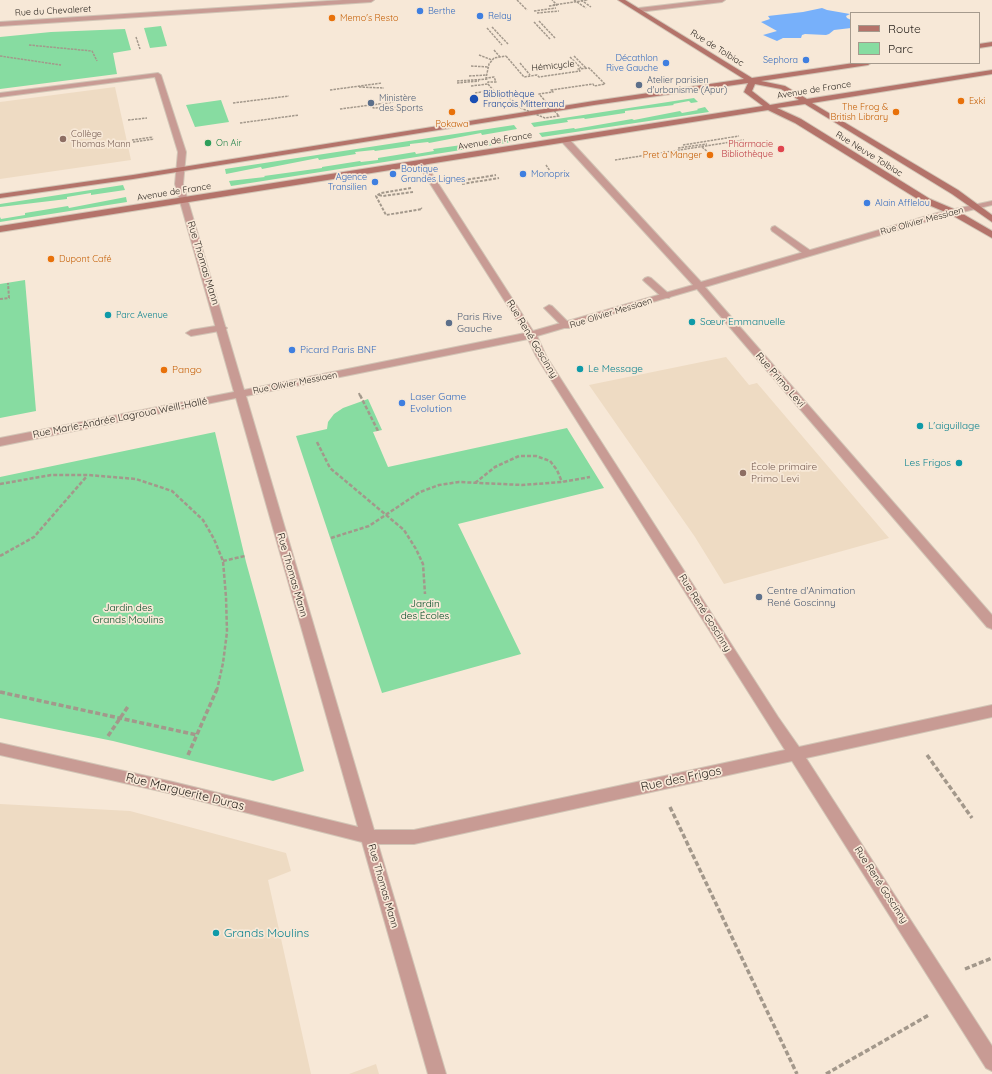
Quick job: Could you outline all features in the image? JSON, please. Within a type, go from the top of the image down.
[{"type":"street","name":"Rue du Chevaleret","points":[[0,24],[301,3],[371,0]]},
{"type":"street","name":"Rue de Tolbiac","points":[[621,0],[752,80],[783,87],[807,101]]},
{"type":"street","points":[[639,10],[722,0]]},
{"type":"street","points":[[980,46],[992,44]]},
{"type":"street","name":"Avenue de France","points":[[0,196],[594,103],[861,64]]},
{"type":"street","name":"Avenue de France","points":[[0,229],[992,72]]},
{"type":"street","name":"Rue Thomas Mann","points":[[0,95],[158,75],[182,152],[179,184],[222,328],[437,1074]]},
{"type":"street","name":"Rue Neuve Tolbiac","points":[[752,80],[748,92],[770,108],[798,121],[927,201],[953,212],[992,235]]},
{"type":"street","name":"Rue Neuve Tolbiac","points":[[807,101],[846,127],[955,192],[992,219]]},
{"type":"street","name":"Rue Primo Levi","points":[[565,140],[699,286],[992,624]]},
{"type":"street","name":"Rue René Goscinny","points":[[421,163],[531,335],[541,356],[768,714],[955,1002],[992,1062]]},
{"type":"street","name":"Rue Olivier Messiaen","points":[[240,394],[531,335],[567,326],[808,253],[953,212],[992,203]]},
{"type":"street","points":[[775,230],[808,253]]},
{"type":"street","points":[[648,280],[666,296]]},
{"type":"street","points":[[549,308],[567,326]]},
{"type":"street","points":[[191,333],[222,328]]},
{"type":"street","name":"Rue Marie-Andrée Lagroua Weill-Hallé","points":[[0,442],[240,394]]},
{"type":"street","name":"Rue des Frigos","points":[[368,837],[414,836],[992,711]]},
{"type":"street","name":"Rue Marguerite Duras","points":[[0,749],[173,788],[368,837]]},
{"type":"path","points":[[517,0],[527,10]]},
{"type":"path","points":[[549,6],[557,5],[552,0]]},
{"type":"path","points":[[574,0],[586,8]]},
{"type":"path","points":[[581,0],[591,7]]},
{"type":"path","points":[[553,5],[588,0]]},
{"type":"path","points":[[558,10],[536,12],[558,10]]},
{"type":"path","points":[[539,21],[555,38]]},
{"type":"path","points":[[534,22],[550,39]]},
{"type":"path","points":[[492,27],[508,44]]},
{"type":"path","points":[[487,28],[502,45]]},
{"type":"path","points":[[135,32],[140,49]]},
{"type":"path","points":[[22,45],[92,51],[99,65]]},
{"type":"path","points":[[486,76],[488,67],[492,60],[500,57],[494,50]]},
{"type":"path","points":[[479,55],[492,60]]},
{"type":"path","points":[[0,56],[65,66]]},
{"type":"path","name":"Hémicycle","points":[[488,84],[500,98],[507,96],[513,101],[506,102],[524,111],[545,118],[559,116],[539,94],[553,92],[551,90],[593,84],[594,86],[605,84],[589,68],[578,69],[580,71],[539,77],[537,75],[524,76],[506,56],[500,57]]},
{"type":"path","points":[[574,56],[586,68]]},
{"type":"path","points":[[570,57],[582,69]]},
{"type":"path","points":[[520,63],[531,76]]},
{"type":"path","points":[[471,66],[488,67]]},
{"type":"path","points":[[469,76],[486,76],[486,78],[494,78],[495,80]]},
{"type":"path","points":[[457,82],[495,80]]},
{"type":"path","points":[[471,86],[488,84],[488,82],[496,82],[495,80]]},
{"type":"path","points":[[330,90],[382,83]]},
{"type":"path","points":[[356,87],[384,88]]},
{"type":"path","points":[[475,93],[493,90]]},
{"type":"path","points":[[232,103],[289,96]]},
{"type":"path","points":[[340,109],[394,102]]},
{"type":"path","points":[[368,106],[374,108],[396,108]]},
{"type":"path","points":[[240,123],[298,115]]},
{"type":"path","points":[[610,161],[679,149],[739,136]]},
{"type":"path","points":[[679,149],[744,140]]},
{"type":"path","points":[[676,146],[706,143]]},
{"type":"path","points":[[702,147],[708,152]]},
{"type":"path","points":[[546,165],[550,171]]},
{"type":"path","points":[[383,196],[380,194],[376,196],[386,215],[422,209],[420,206]]},
{"type":"path","points":[[0,299],[9,298],[8,283]]},
{"type":"path","points":[[359,392],[378,431]]},
{"type":"path","points":[[317,442],[330,468],[404,530],[416,549],[423,564],[425,594]]},
{"type":"path","points":[[475,483],[495,467],[519,456],[536,456],[550,461],[557,470],[562,482]]},
{"type":"path","points":[[0,484],[50,475],[88,475],[136,479],[172,491],[203,520],[214,538],[223,562],[227,632],[223,663],[216,692],[188,755]]},
{"type":"path","points":[[0,556],[34,537],[88,475]]},
{"type":"path","points":[[331,538],[369,526],[420,492],[439,485],[458,482],[522,485],[562,482],[596,475]]},
{"type":"path","points":[[223,562],[245,556]]},
{"type":"path","points":[[0,692],[197,735]]},
{"type":"path","points":[[108,736],[129,705]]},
{"type":"path","points":[[927,755],[972,818]]},
{"type":"path","points":[[660,783],[796,1074]]},
{"type":"path","points":[[826,1074],[955,1002]]},
{"type":"shaded area","name":"Collège Thomas Mann","points":[[115,87],[131,160],[0,179],[0,102]]},
{"type":"shaded area","name":"École primaire Primo Levi","points":[[726,357],[749,385],[757,383],[889,538],[724,584],[695,537],[589,385]]},
{"type":"shaded area","name":"Grands Moulins","points":[[0,804],[130,811],[286,853],[291,871],[268,880],[311,1074],[0,1074]]},
{"type":"shaded area","points":[[376,1064],[379,1074],[349,1074]]},
{"type":"green space","points":[[161,26],[167,46],[150,48],[144,28]]},
{"type":"green space","points":[[125,29],[131,50],[113,53],[117,74],[0,89],[0,37],[51,32]]},
{"type":"green space","points":[[694,98],[698,102],[691,103],[689,101],[673,104],[674,105],[625,111],[625,113],[585,119],[567,120],[568,122],[534,127],[531,123]]},
{"type":"green space","points":[[221,100],[229,122],[195,127],[186,105]]},
{"type":"green space","points":[[705,107],[709,112],[542,137],[539,133],[575,129],[632,119],[634,120],[680,111],[682,113]]},
{"type":"green space","points":[[514,125],[517,129],[482,135],[481,133],[429,143],[410,144],[410,146],[375,151],[355,152],[356,154],[319,160],[318,158],[262,169],[261,167],[226,174],[225,169]]},
{"type":"green space","points":[[522,136],[525,140],[231,186],[229,181],[265,177],[264,176],[360,161],[378,160],[378,158],[415,152],[416,154],[434,151],[433,149],[470,145]]},
{"type":"green space","points":[[123,185],[125,190],[91,195],[91,193],[67,197],[67,199],[0,207],[0,204]]},
{"type":"green space","points":[[126,197],[127,202],[0,222],[0,217],[1,219],[25,215],[25,213],[68,206],[69,208]]},
{"type":"green space","points":[[25,280],[36,411],[0,418],[0,284]]},
{"type":"green space","name":"Jardin des Écoles","points":[[368,399],[382,430],[373,432],[388,467],[567,428],[604,488],[458,524],[521,654],[382,693],[296,436],[327,429],[328,422],[334,414],[343,408]]},
{"type":"green space","name":"Jardin des Grands Moulins","points":[[215,432],[246,562],[304,771],[273,781],[113,741],[0,718],[0,477]]},
{"type":"water","points":[[822,8],[850,14],[846,16],[850,20],[850,28],[834,30],[826,35],[805,34],[802,35],[801,38],[783,38],[777,41],[763,35],[777,31],[761,22],[770,19],[768,16]]},
{"type":"place","name":"Berthe","points":[[420,11]]},
{"type":"place","name":"Relay","points":[[480,16]]},
{"type":"place","name":"Memo's Resto","points":[[332,18]]},
{"type":"place","name":"Sephora","points":[[806,60]]},
{"type":"place","name":"Décathlon Rive Gauche","points":[[666,63]]},
{"type":"place","name":"Atelier parisien d'urbanisme (Apur)","points":[[639,85]]},
{"type":"place","name":"Bibliothèque François Mitterrand","points":[[474,99]]},
{"type":"place","name":"Exki","points":[[961,101]]},
{"type":"place","name":"Ministère des Sports","points":[[371,103]]},
{"type":"place","name":"Pokawa","points":[[452,112]]},
{"type":"place","name":"The Frog & British Library","points":[[896,112]]},
{"type":"place","name":"Collège Thomas Mann","points":[[63,139]]},
{"type":"place","name":"On Air","points":[[208,143]]},
{"type":"place","name":"Pharmacie Bibliothèque","points":[[781,149]]},
{"type":"place","name":"Pret à Manger","points":[[710,155]]},
{"type":"place","name":"Boutique Grandes Lignes","points":[[393,174]]},
{"type":"place","name":"Monoprix","points":[[523,174]]},
{"type":"place","name":"Agence Transilien","points":[[375,182]]},
{"type":"place","name":"Alain Afflelou","points":[[867,203]]},
{"type":"place","name":"Dupont Café","points":[[51,259]]},
{"type":"place","name":"Parc Avenue","points":[[108,315]]},
{"type":"place","name":"Sœur Emmanuelle","points":[[692,322]]},
{"type":"place","name":"Paris Rive Gauche","points":[[449,323]]},
{"type":"place","name":"Picard Paris BNF","points":[[292,350]]},
{"type":"place","name":"Le Message","points":[[580,369]]},
{"type":"place","name":"Pango","points":[[164,370]]},
{"type":"place","name":"Laser Game Evolution","points":[[402,403]]},
{"type":"place","name":"L'aiguillage","points":[[920,426]]},
{"type":"place","name":"Les Frigos","points":[[959,463]]},
{"type":"place","name":"École primaire Primo Levi","points":[[743,473]]},
{"type":"place","name":"Centre d'Animation René Goscinny","points":[[759,597]]},
{"type":"place","name":"Grands Moulins","points":[[216,933]]}]
